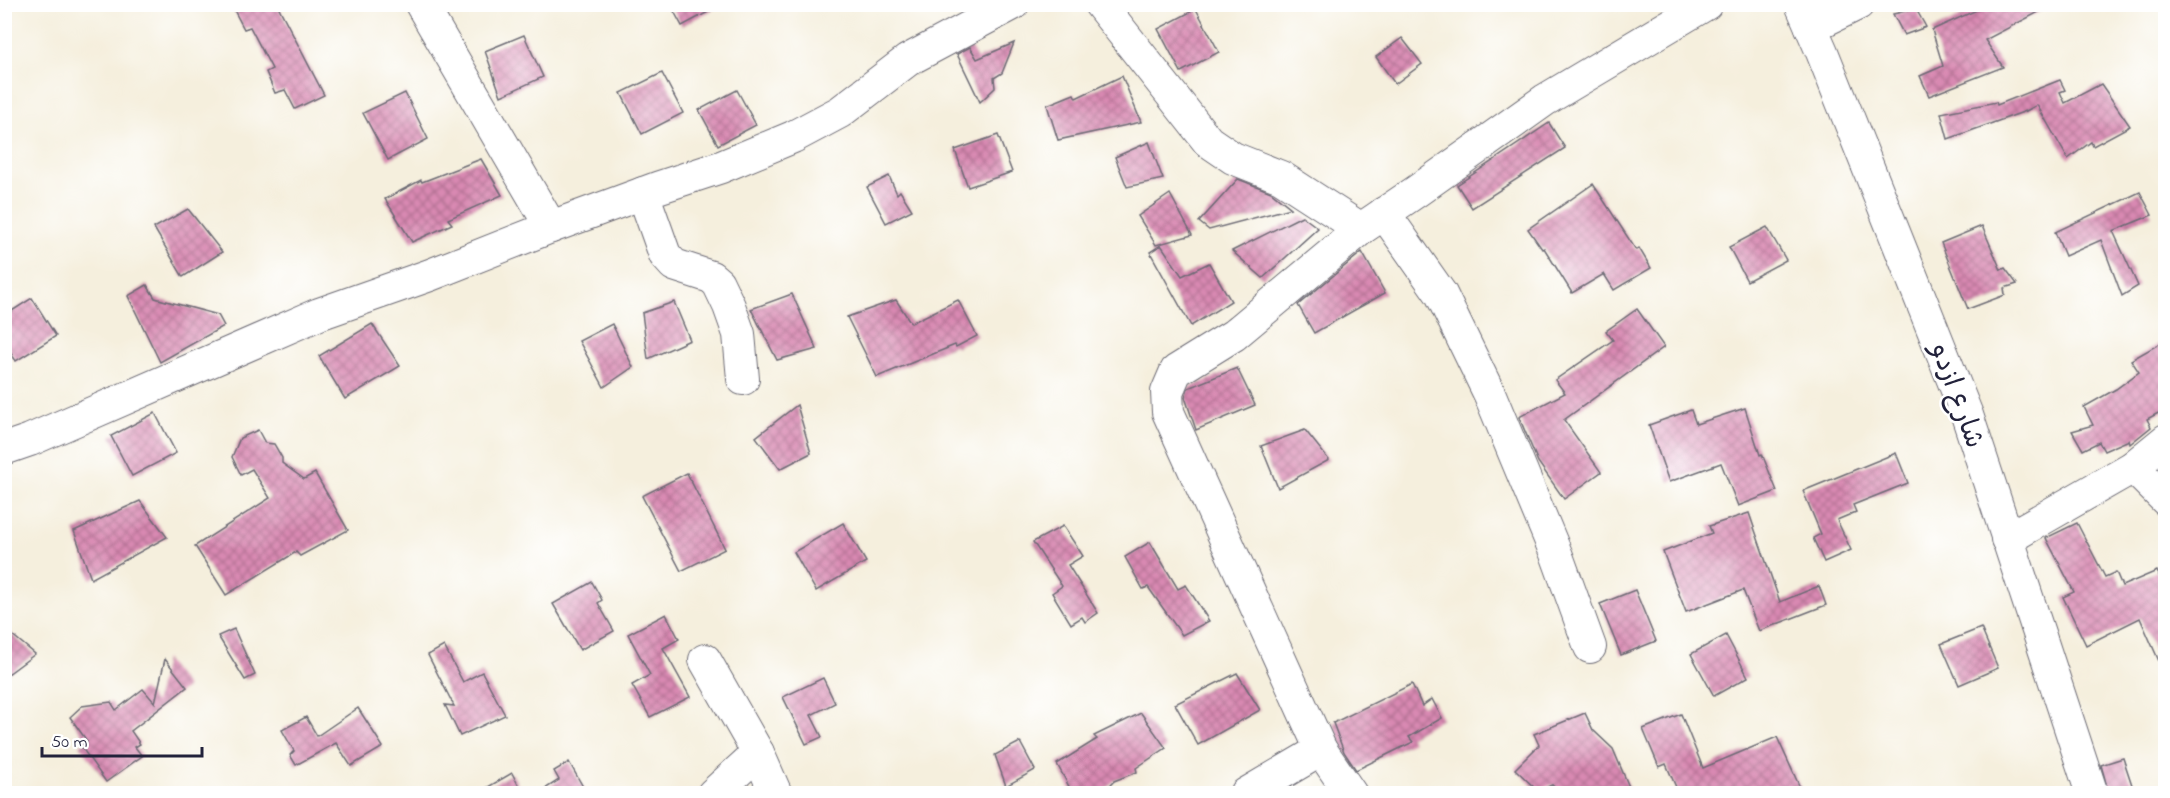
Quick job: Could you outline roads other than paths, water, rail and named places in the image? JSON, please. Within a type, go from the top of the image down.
[{"type":"street","points":[[421,4],[551,227]]},
{"type":"street","points":[[4,449],[30,440],[319,314],[430,275],[551,227],[721,167],[794,137],[840,112],[908,60],[1013,4]]},
{"type":"street","points":[[1100,4],[1208,141],[1233,158],[1281,177],[1373,221],[1441,294],[1490,396],[1557,556],[1590,647]]},
{"type":"street","points":[[1351,794],[1321,750],[1168,412],[1167,392],[1176,371],[1234,336],[1373,221],[1545,100],[1706,4]]},
{"type":"street","points":[[1806,16],[1858,4]]},
{"type":"street","name":"شارع ازدو","points":[[1806,16],[1967,415],[2085,790]]},
{"type":"street","points":[[644,193],[665,255],[674,265],[711,277],[718,283],[739,334],[743,379]]},
{"type":"street","points":[[2007,538],[2133,467],[2166,440]]},
{"type":"street","points":[[2133,467],[2166,500]]},
{"type":"street","points":[[705,660],[758,753],[776,794]]},
{"type":"street","points":[[1246,794],[1321,750]]},
{"type":"street","points":[[714,794],[758,753]]}]
